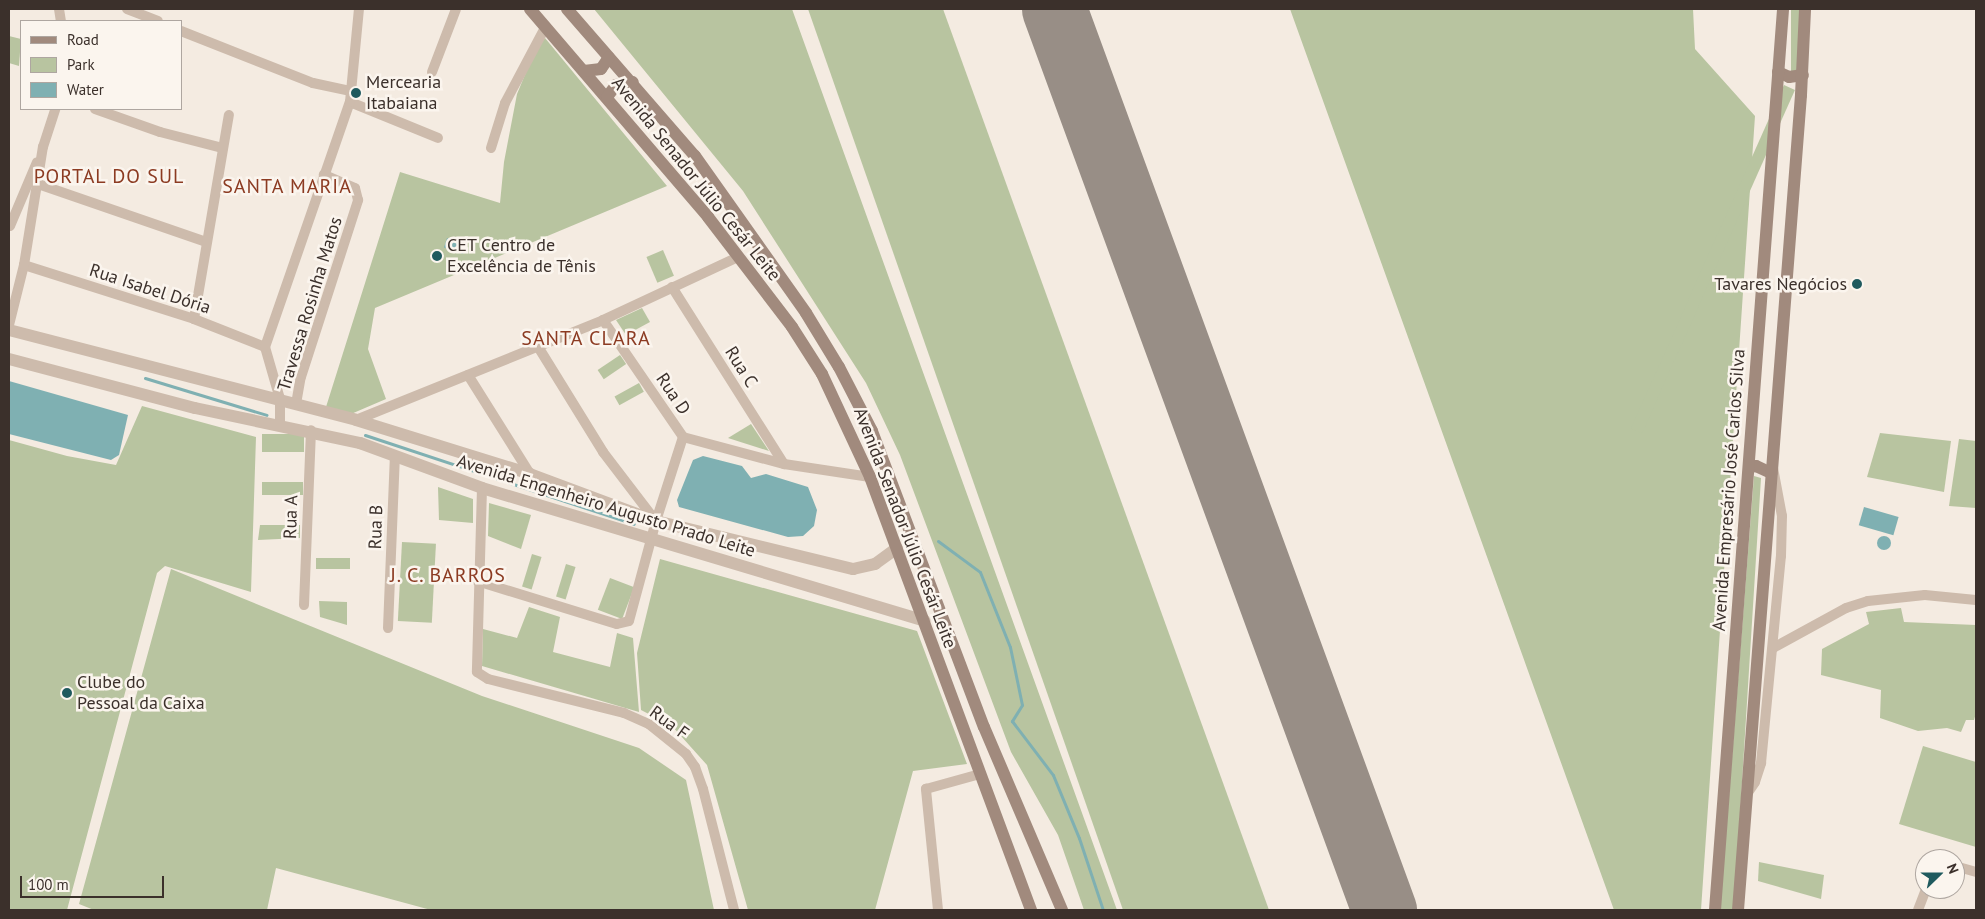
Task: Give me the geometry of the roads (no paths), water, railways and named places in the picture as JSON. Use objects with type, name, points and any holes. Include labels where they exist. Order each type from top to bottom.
[{"type":"main road","name":"Avenida Senador Júlio Cesár Leite","points":[[530,9],[608,98],[738,257],[792,327],[822,374],[870,477],[1031,910]]},
{"type":"main road","name":"Avenida Senador Júlio Cesár Leite","points":[[567,9],[633,82],[695,156],[806,312],[839,367],[872,431],[984,727],[1062,910]]},
{"type":"main road","name":"Avenida Empresário José Carlos Silva","points":[[1715,910],[1783,9]]},
{"type":"main road","points":[[1738,910],[1803,75],[1805,11]]},
{"type":"main road","points":[[584,71],[601,69],[609,57]]},
{"type":"main road","points":[[1778,72],[1789,77],[1803,75]]},
{"type":"main road","points":[[608,98],[616,85],[633,82]]},
{"type":"main road","points":[[1749,468],[1756,466],[1772,469]]},
{"type":"street","points":[[127,9],[155,20]]},
{"type":"street","points":[[280,424],[280,400],[265,347],[351,96],[359,9]]},
{"type":"street","points":[[432,72],[456,9]]},
{"type":"street","points":[[491,148],[505,103],[546,26]]},
{"type":"street","points":[[182,30],[351,96],[438,138]]},
{"type":"street","points":[[29,231],[10,226],[43,147],[55,110]]},
{"type":"street","points":[[98,110],[160,132],[223,148]]},
{"type":"street","points":[[194,319],[229,115]]},
{"type":"street","points":[[9,325],[24,265],[43,147]]},
{"type":"street","name":"Travessa Rosinha Matos","points":[[296,404],[301,377],[358,200],[355,188],[324,175]]},
{"type":"street","points":[[38,184],[206,242]]},
{"type":"street","points":[[356,420],[537,345],[603,320],[738,257]]},
{"type":"street","name":"Rua Isabel Dória","points":[[24,265],[194,319],[265,347]]},
{"type":"street","name":"Rua C","points":[[672,287],[784,464]]},
{"type":"street","name":"Rua D","points":[[603,320],[683,437]]},
{"type":"street","name":"Avenida Engenheiro Augusto Prado Leite","points":[[9,330],[356,420],[530,474],[656,521],[853,569],[875,564],[897,548]]},
{"type":"street","points":[[537,345],[608,460],[656,521]]},
{"type":"street","name":"Avenida Engenheiro Augusto Prado Leite","points":[[9,360],[195,408],[311,430],[360,443],[482,488],[924,621]]},
{"type":"street","points":[[468,374],[530,474]]},
{"type":"street","name":"Rua A","points":[[304,605],[311,430]]},
{"type":"street","points":[[482,488],[477,581],[624,624],[632,614],[656,521],[683,437],[784,464],[870,477]]},
{"type":"street","name":"Rua B","points":[[388,628],[395,457]]},
{"type":"street","points":[[1747,794],[1756,782],[1761,763],[1778,588],[1782,516],[1772,469]]},
{"type":"street","name":"Rua F","points":[[477,581],[477,672],[488,679],[624,713],[649,724],[686,754],[695,767],[703,789],[734,910]]},
{"type":"street","points":[[1763,586],[1778,588]]},
{"type":"street","points":[[1773,648],[1846,608],[1868,601],[1925,595],[1976,600]]},
{"type":"street","points":[[938,910],[926,789],[980,774]]},
{"type":"water","points":[[447,238],[466,244],[463,254],[444,248]]},
{"type":"water","points":[[9,381],[128,415],[119,455],[111,460],[9,434]]},
{"type":"water","points":[[703,456],[742,466],[751,478],[766,474],[808,487],[817,510],[814,526],[803,536],[788,537],[679,507],[677,500],[693,460]]},
{"type":"water","points":[[1864,507],[1899,517],[1893,535],[1859,525]]},
{"type":"water","points":[[1881,536],[1887,536],[1891,543],[1887,550],[1881,550],[1877,546],[1877,540]]},
{"type":"waterway","points":[[145,378],[267,415]]},
{"type":"waterway","points":[[365,435],[634,524]]},
{"type":"waterway","points":[[938,541],[980,572],[1010,647],[1022,705],[1012,721],[1053,775],[1079,838],[1103,910]]},
{"type":"place","name":"Mercearia Itabaiana","points":[[356,93]]},
{"type":"place","name":"CET Centro de Excelência de Tênis","points":[[437,256]]},
{"type":"place","name":"Tavares Negócios","points":[[1857,284]]},
{"type":"place","name":"Clube do Pessoal da Caixa","points":[[67,693]]},
{"type":"district","name":"PORTAL DO SUL","points":[[109,176]]},
{"type":"district","name":"SANTA MARIA","points":[[287,186]]},
{"type":"district","name":"SANTA CLARA","points":[[586,338]]},
{"type":"district","name":"J. C. BARROS","points":[[448,575]]}]
